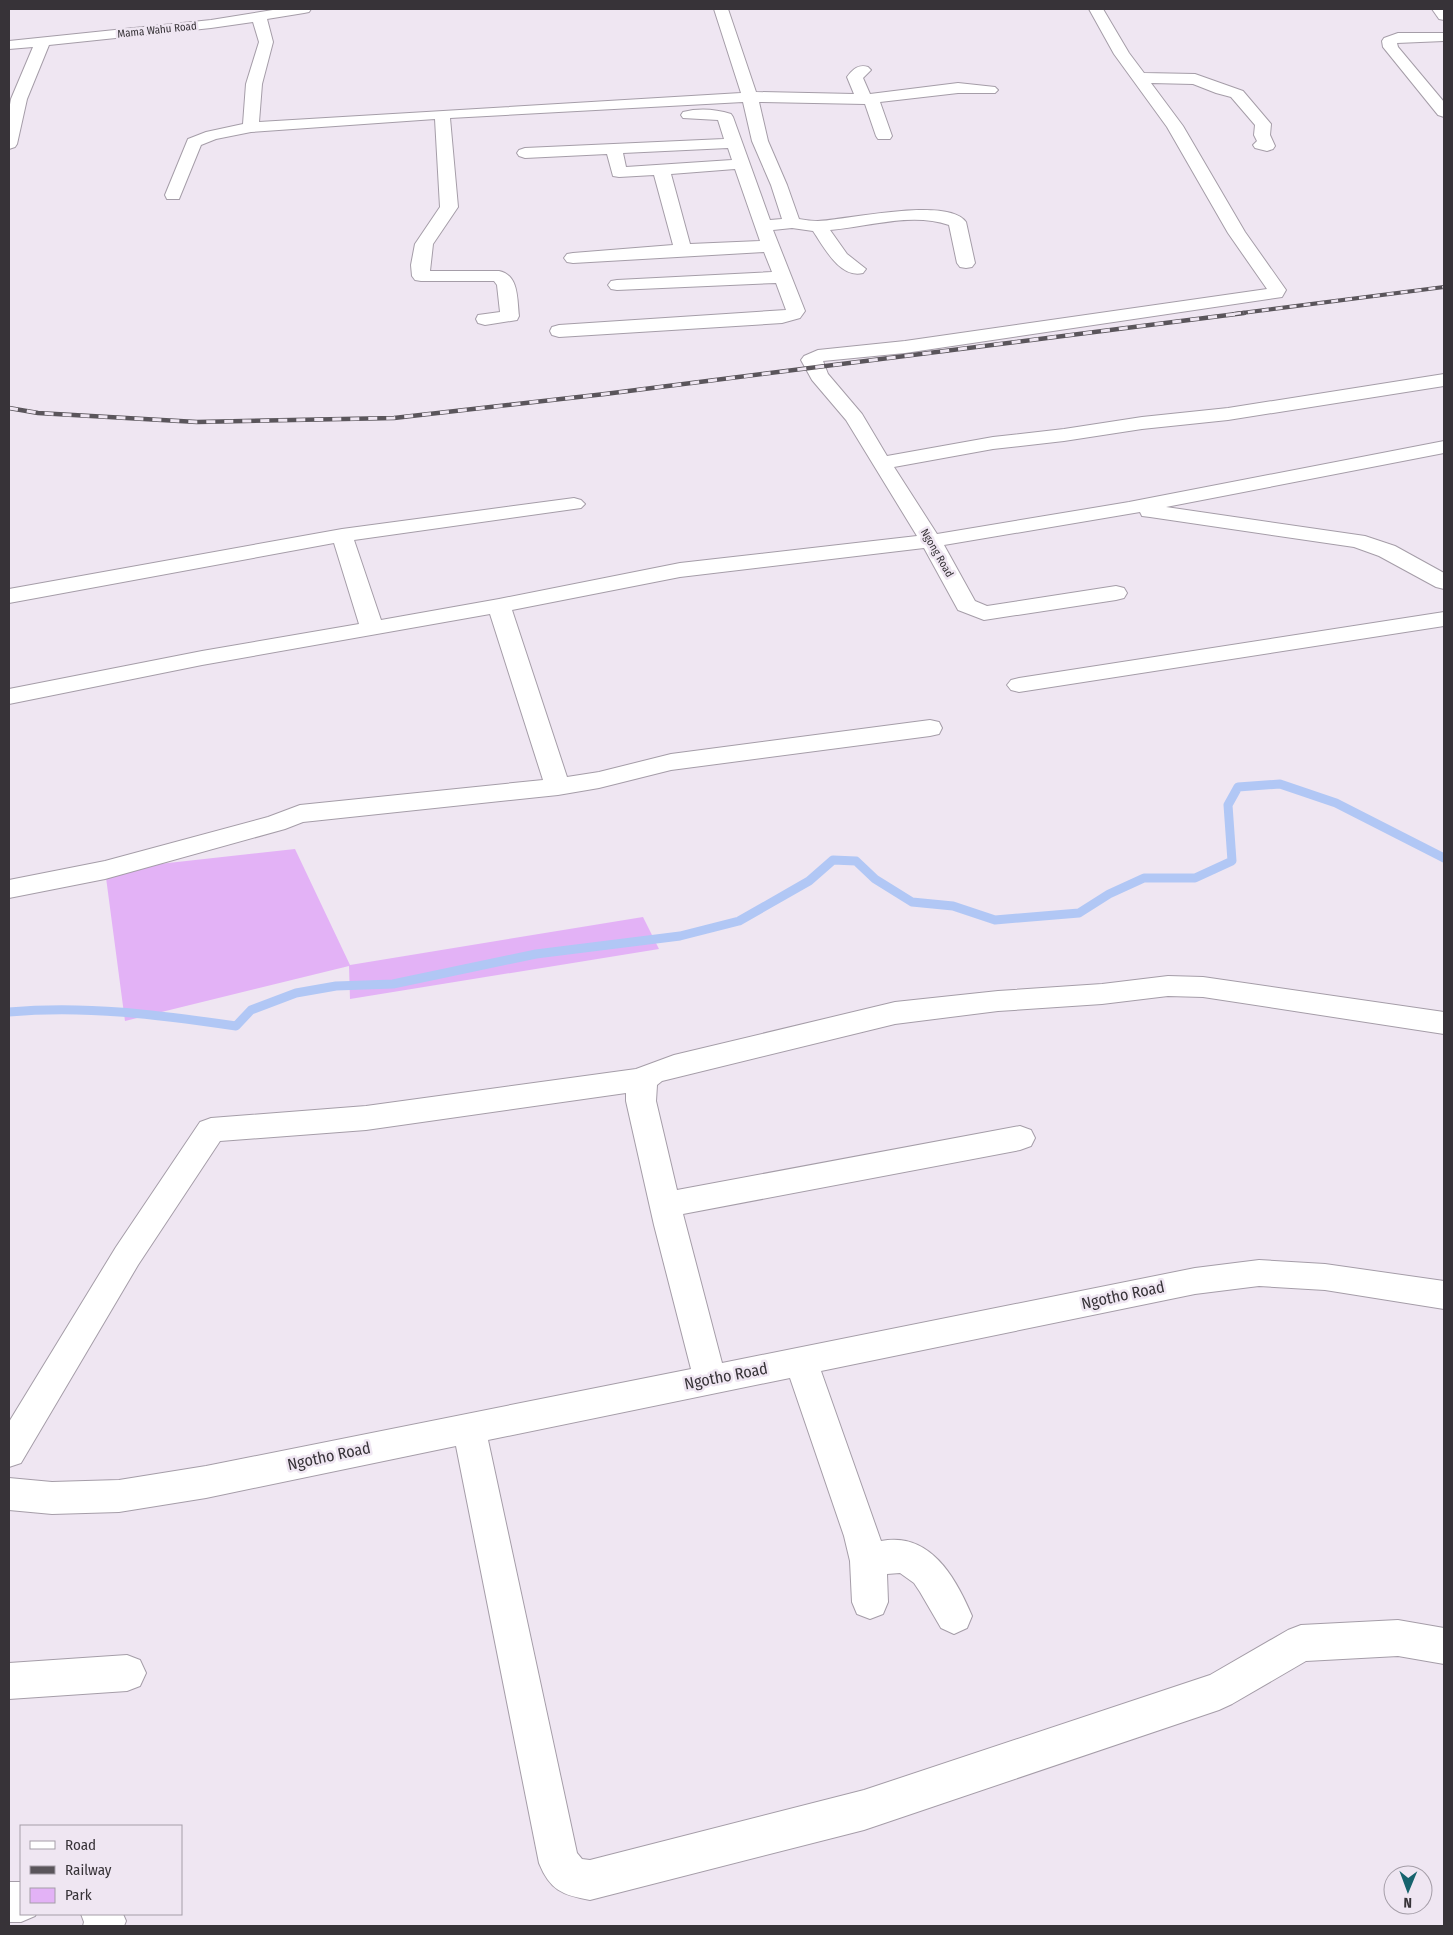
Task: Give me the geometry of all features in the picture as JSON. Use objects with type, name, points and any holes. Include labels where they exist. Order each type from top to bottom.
[{"type":"street","name":"Mama Wahu Road","points":[[9,45],[211,24],[304,9]]},
{"type":"street","points":[[722,9],[750,97],[760,141],[779,185],[792,223]]},
{"type":"street","points":[[1096,9],[1122,54],[1141,78],[1196,79],[1221,90],[1238,94],[1263,124],[1262,135],[1267,146],[1261,145]]},
{"type":"street","points":[[1439,9],[1444,16]]},
{"type":"street","points":[[251,127],[254,84],[266,42],[259,16]]},
{"type":"street","points":[[1444,37],[1398,37],[1389,41],[1390,47],[1444,112]]},
{"type":"street","points":[[9,144],[20,99],[43,42]]},
{"type":"street","points":[[863,70],[855,77],[868,98],[884,136]]},
{"type":"street","name":"Ngong Road","points":[[1116,593],[984,613],[966,605],[930,541],[881,464],[855,418],[819,376],[811,360],[818,356],[905,347],[1276,293],[1277,290],[1237,232],[1175,126],[1141,78]]},
{"type":"street","points":[[173,195],[194,142],[212,135],[251,127],[442,114],[750,97],[868,98],[958,88],[990,90]]},
{"type":"street","points":[[442,114],[447,160],[448,207],[424,244],[420,265],[421,276],[499,276],[506,284],[510,316],[485,318]]},
{"type":"street","points":[[551,120],[714,114],[725,118],[762,226],[796,311],[788,316],[559,331]]},
{"type":"street","points":[[525,153],[734,143]]},
{"type":"street","points":[[614,149],[619,172],[741,164]]},
{"type":"street","points":[[661,169],[683,250]]},
{"type":"street","points":[[762,226],[792,223],[818,226],[904,216],[947,217],[957,222],[966,262]]},
{"type":"street","points":[[818,226],[841,258],[857,269]]},
{"type":"street","points":[[573,258],[770,246]]},
{"type":"street","points":[[617,285],[783,277]]},
{"type":"street","points":[[881,464],[993,444],[1142,423],[1228,414],[1444,380]]},
{"type":"street","points":[[9,697],[202,658],[499,606],[680,570],[930,541],[1129,508],[1444,447]]},
{"type":"street","points":[[9,596],[342,535],[574,504]]},
{"type":"street","points":[[1129,508],[1357,541],[1387,551],[1444,582]]},
{"type":"street","points":[[342,535],[372,628]]},
{"type":"street","points":[[499,606],[558,787]]},
{"type":"street","points":[[1019,685],[1444,619]]},
{"type":"street","points":[[9,889],[105,870],[276,823],[300,814],[558,787],[599,780],[672,762],[930,728]]},
{"type":"street","points":[[9,1452],[126,1256],[211,1130],[366,1118],[643,1079],[648,1075],[674,1066],[895,1013],[998,1001],[1102,994],[1168,986],[1212,988],[1444,1023]]},
{"type":"street","points":[[643,1079],[641,1085],[642,1101],[710,1379]]},
{"type":"street","points":[[666,1205],[1020,1138]]},
{"type":"street","name":"Ngotho Road","points":[[9,1494],[52,1498],[119,1496],[206,1482],[1195,1281],[1259,1272],[1325,1277],[1444,1295]]},
{"type":"street","points":[[801,1361],[862,1536],[868,1561],[870,1602]]},
{"type":"street","points":[[468,1428],[559,1862],[572,1876],[590,1880],[864,1810],[1219,1691],[1301,1643],[1398,1638],[1444,1646]]},
{"type":"street","points":[[868,1561],[898,1556],[911,1560],[926,1572],[938,1586],[954,1616]]},
{"type":"street","points":[[9,1681],[127,1673]]},
{"type":"street","points":[[102,1915],[106,1921],[103,1926]]},
{"type":"green space","points":[[295,849],[350,965],[643,917],[659,949],[350,999],[349,966],[125,1021],[105,870]]},
{"type":"waterway","points":[[9,1012],[95,1010],[179,1018],[236,1026],[251,1010],[296,993],[336,986],[393,984],[536,954],[680,936],[739,921],[809,881],[833,860],[856,861],[875,879],[912,902],[953,906],[995,920],[1079,913],[1109,894],[1144,878],[1195,878],[1232,861],[1228,805],[1238,787],[1280,784],[1336,803],[1444,858]]},
{"type":"railway","points":[[1234,314],[1444,287]]},
{"type":"railway","points":[[9,408],[38,413],[197,422],[394,418],[605,394],[1244,313]]}]
